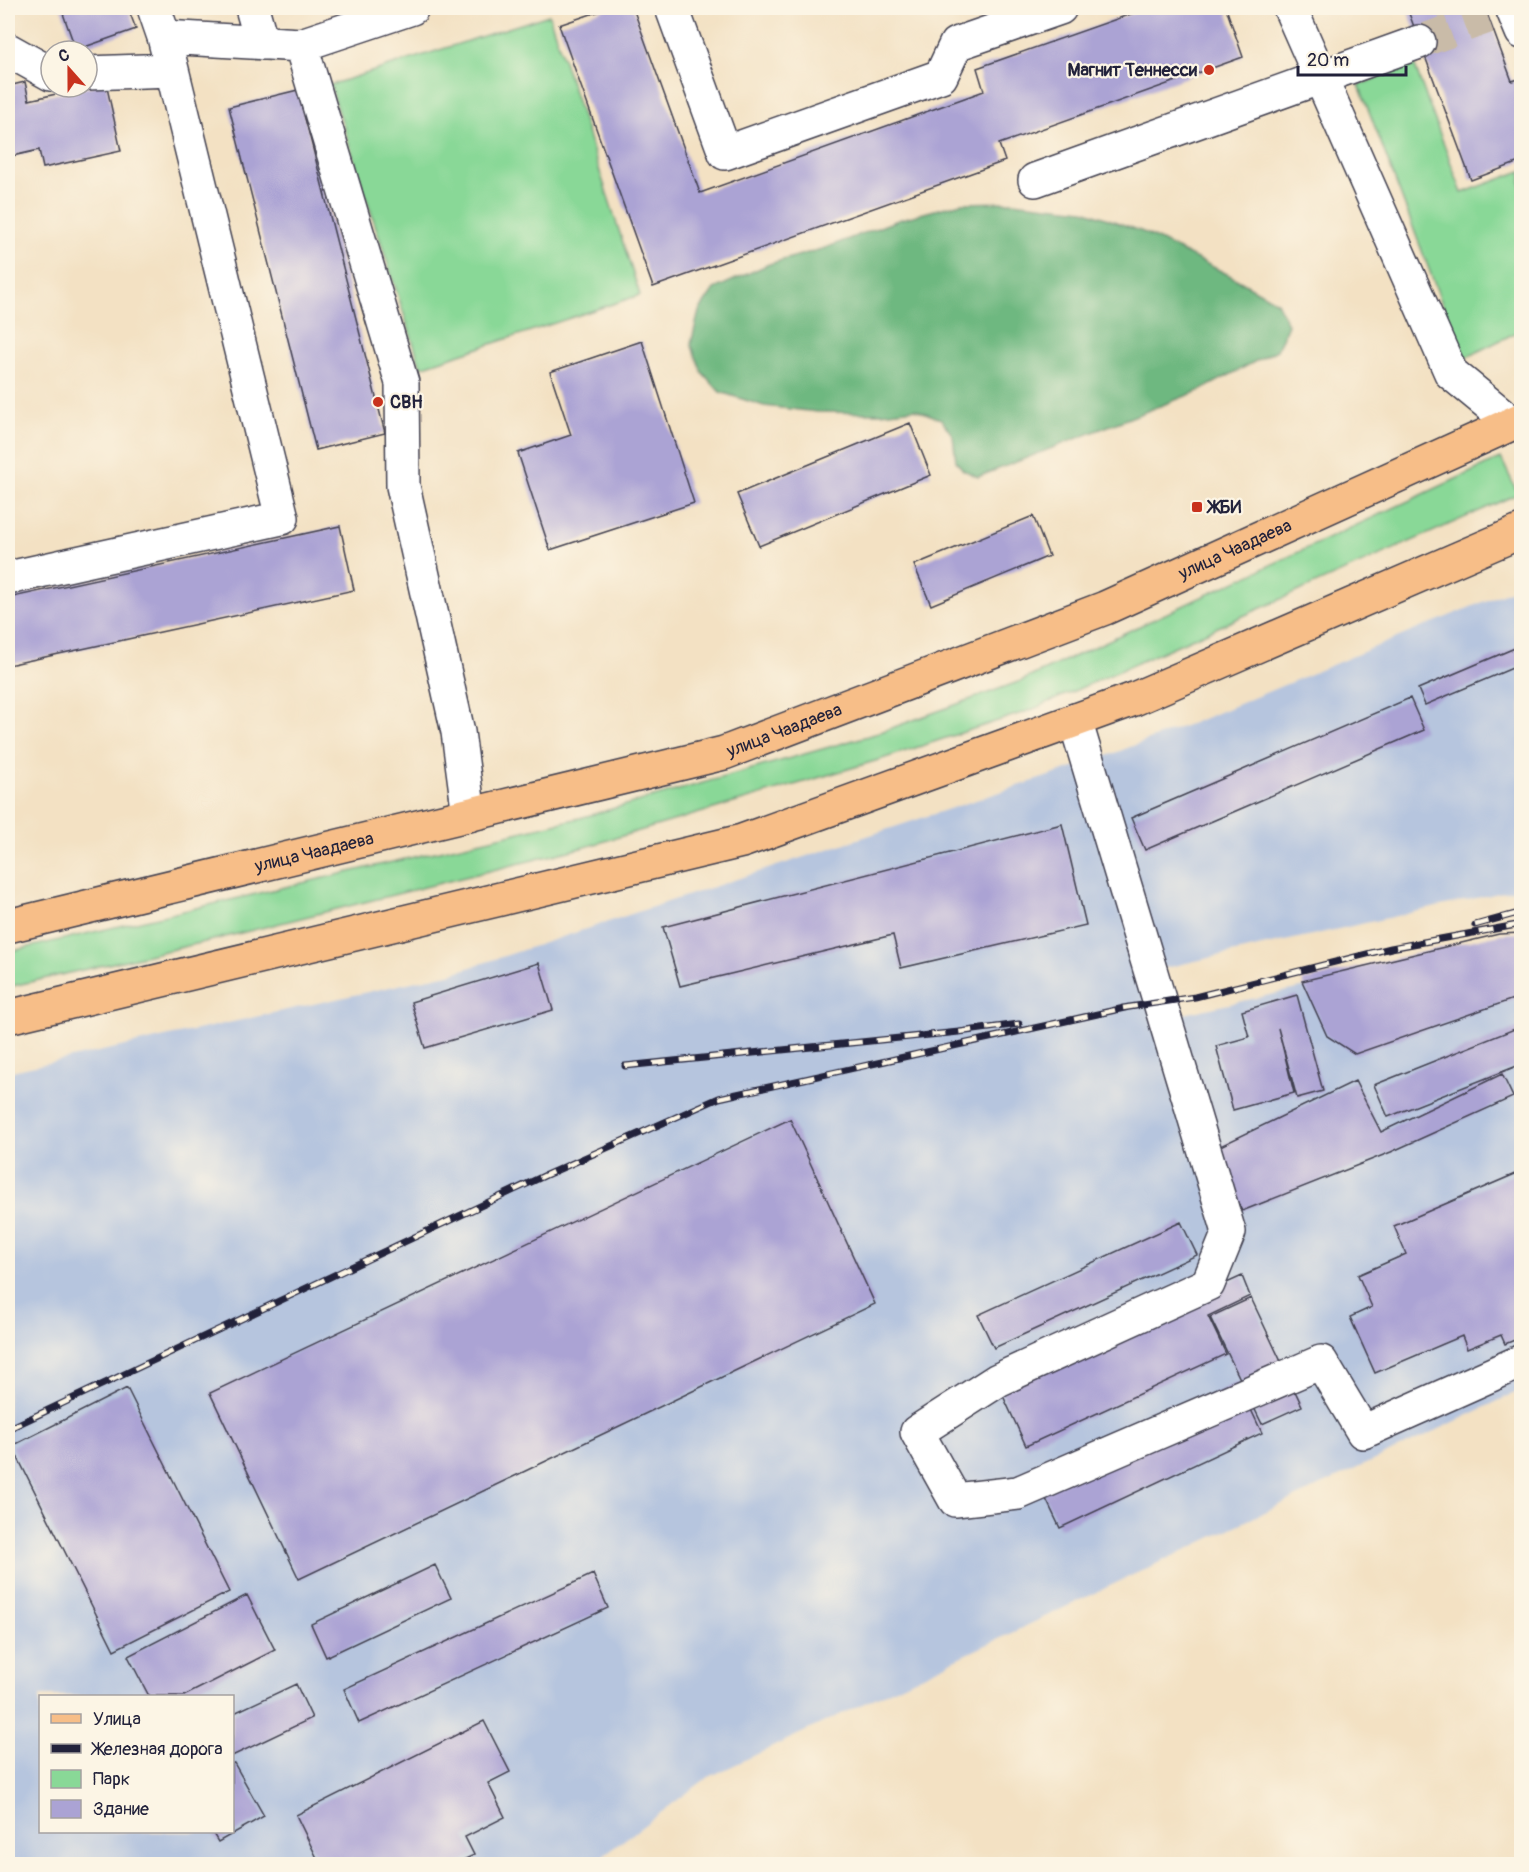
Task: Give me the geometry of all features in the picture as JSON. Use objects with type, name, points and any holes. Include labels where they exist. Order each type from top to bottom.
[{"type":"main road","name":"улица Чаадаева","points":[[8,926],[736,749],[1105,608],[1517,421]]},
{"type":"main road","points":[[8,1017],[742,841],[1134,699],[1521,531]]},
{"type":"street","points":[[252,8],[262,43]]},
{"type":"street","points":[[8,578],[282,519],[159,22],[262,43],[301,45],[412,8]]},
{"type":"street","points":[[672,8],[726,153],[941,76],[956,44],[1060,8]]},
{"type":"street","points":[[1290,8],[1451,373],[1517,421]]},
{"type":"street","points":[[1035,180],[1419,42]]},
{"type":"street","points":[[301,45],[402,383],[403,486],[458,732],[469,814]]},
{"type":"street","points":[[8,50],[39,68]]},
{"type":"street","points":[[99,73],[172,70]]},
{"type":"street","points":[[1076,720],[1229,1232],[1208,1284],[998,1380],[917,1432],[956,1500],[1018,1493],[1321,1362],[1363,1432],[1521,1361]]},
{"type":"shaded area","points":[[1521,586],[1521,888],[1160,969],[1166,1018],[1521,939],[1521,1390],[707,1778],[592,1864],[8,1864],[8,1072],[453,973],[1094,761],[1205,718]]},
{"type":"green space","points":[[549,15],[640,295],[421,367],[330,85]]},
{"type":"green space","points":[[1414,64],[1462,193],[1521,171],[1521,330],[1463,359],[1359,85]]},
{"type":"green space","points":[[1012,202],[1084,210],[1143,232],[1229,275],[1277,302],[1288,324],[1277,350],[1201,390],[978,477],[963,470],[956,461],[953,436],[941,419],[915,409],[881,413],[817,412],[764,406],[720,392],[702,372],[691,344],[699,311],[714,289],[769,264],[825,248],[898,220],[961,203]]},
{"type":"green space","points":[[1501,458],[1518,494],[1031,710],[882,759],[585,847],[209,941],[8,987],[8,952],[580,818],[875,734],[1021,681]]},
{"type":"building","points":[[61,8],[128,8],[136,29],[99,42],[99,39],[72,39]]},
{"type":"building","points":[[609,8],[633,8],[700,193],[984,91],[977,68],[1148,8],[1226,8],[1243,57],[999,144],[1005,161],[653,287],[559,25]]},
{"type":"building","points":[[1407,8],[1485,8],[1512,81],[1522,78],[1522,161],[1471,180]]},
{"type":"building","points":[[25,82],[29,100],[39,98],[99,99],[99,85],[106,83],[121,151],[43,168],[39,150],[8,157],[8,86]]},
{"type":"building","points":[[298,90],[385,433],[316,450],[229,107]]},
{"type":"building","points":[[642,341],[694,503],[550,550],[518,453],[571,435],[550,372]]},
{"type":"building","points":[[910,423],[931,475],[759,546],[737,494]]},
{"type":"building","points":[[1033,516],[1049,556],[931,605],[914,565]]},
{"type":"building","points":[[340,526],[354,590],[8,665],[8,598]]},
{"type":"building","points":[[1522,645],[1522,664],[1425,705],[1418,689]]},
{"type":"building","points":[[1410,698],[1424,730],[1145,850],[1131,818]]},
{"type":"building","points":[[1062,824],[1086,925],[901,968],[893,935],[680,986],[663,927]]},
{"type":"building","points":[[1522,933],[1522,996],[1355,1054],[1327,1036],[1302,981],[1499,934]]},
{"type":"building","points":[[539,963],[553,1010],[425,1048],[411,1002]]},
{"type":"building","points":[[1297,995],[1323,1091],[1297,1098],[1278,1028],[1294,1093],[1233,1110],[1216,1046],[1249,1037],[1242,1011]]},
{"type":"building","points":[[1522,1026],[1522,1064],[1388,1117],[1374,1085]]},
{"type":"building","points":[[1502,1074],[1513,1097],[1391,1152],[1242,1211],[1212,1150],[1355,1081],[1381,1132]]},
{"type":"building","points":[[790,1119],[875,1304],[299,1579],[210,1393]]},
{"type":"building","points":[[1522,1171],[1522,1337],[1505,1344],[1501,1335],[1467,1349],[1462,1336],[1375,1373],[1350,1317],[1372,1307],[1358,1275],[1406,1254],[1394,1226]]},
{"type":"building","points":[[1181,1222],[1197,1255],[994,1348],[978,1315]]},
{"type":"building","points":[[1242,1276],[1250,1296],[1208,1316],[1226,1354],[1026,1446],[999,1387]]},
{"type":"building","points":[[1251,1298],[1302,1406],[1262,1424],[1210,1317]]},
{"type":"building","points":[[1238,1382],[1262,1433],[1060,1528],[1036,1478]]},
{"type":"building","points":[[127,1388],[229,1592],[114,1650],[12,1446]]},
{"type":"building","points":[[435,1565],[451,1598],[326,1657],[311,1624]]},
{"type":"building","points":[[593,1574],[608,1608],[359,1723],[344,1689]]},
{"type":"building","points":[[247,1595],[275,1650],[186,1695],[148,1695],[128,1656]]},
{"type":"building","points":[[296,1684],[312,1718],[234,1755],[234,1713]]},
{"type":"building","points":[[484,1721],[510,1772],[488,1783],[505,1817],[465,1837],[474,1855],[455,1864],[354,1864],[352,1859],[341,1864],[320,1864],[296,1815]]},
{"type":"building","points":[[234,1763],[264,1816],[234,1833]]},
{"type":"building","points":[[213,1833],[234,1833],[218,1842]]},
{"type":"tunnel","points":[[1419,42],[1488,17]]},
{"type":"railway","points":[[1475,925],[1522,912]]},
{"type":"railway","points":[[1123,1008],[1195,997],[1391,948],[1522,924]]},
{"type":"railway","points":[[8,1429],[546,1175],[719,1098],[1129,1007]]},
{"type":"railway","points":[[625,1066],[1019,1024]]},
{"type":"place","name":"Магнит Теннесси","points":[[1209,70]]},
{"type":"place","name":"СВН","points":[[378,402]]},
{"type":"place","name":"ЖБИ","points":[[1197,507]]}]
